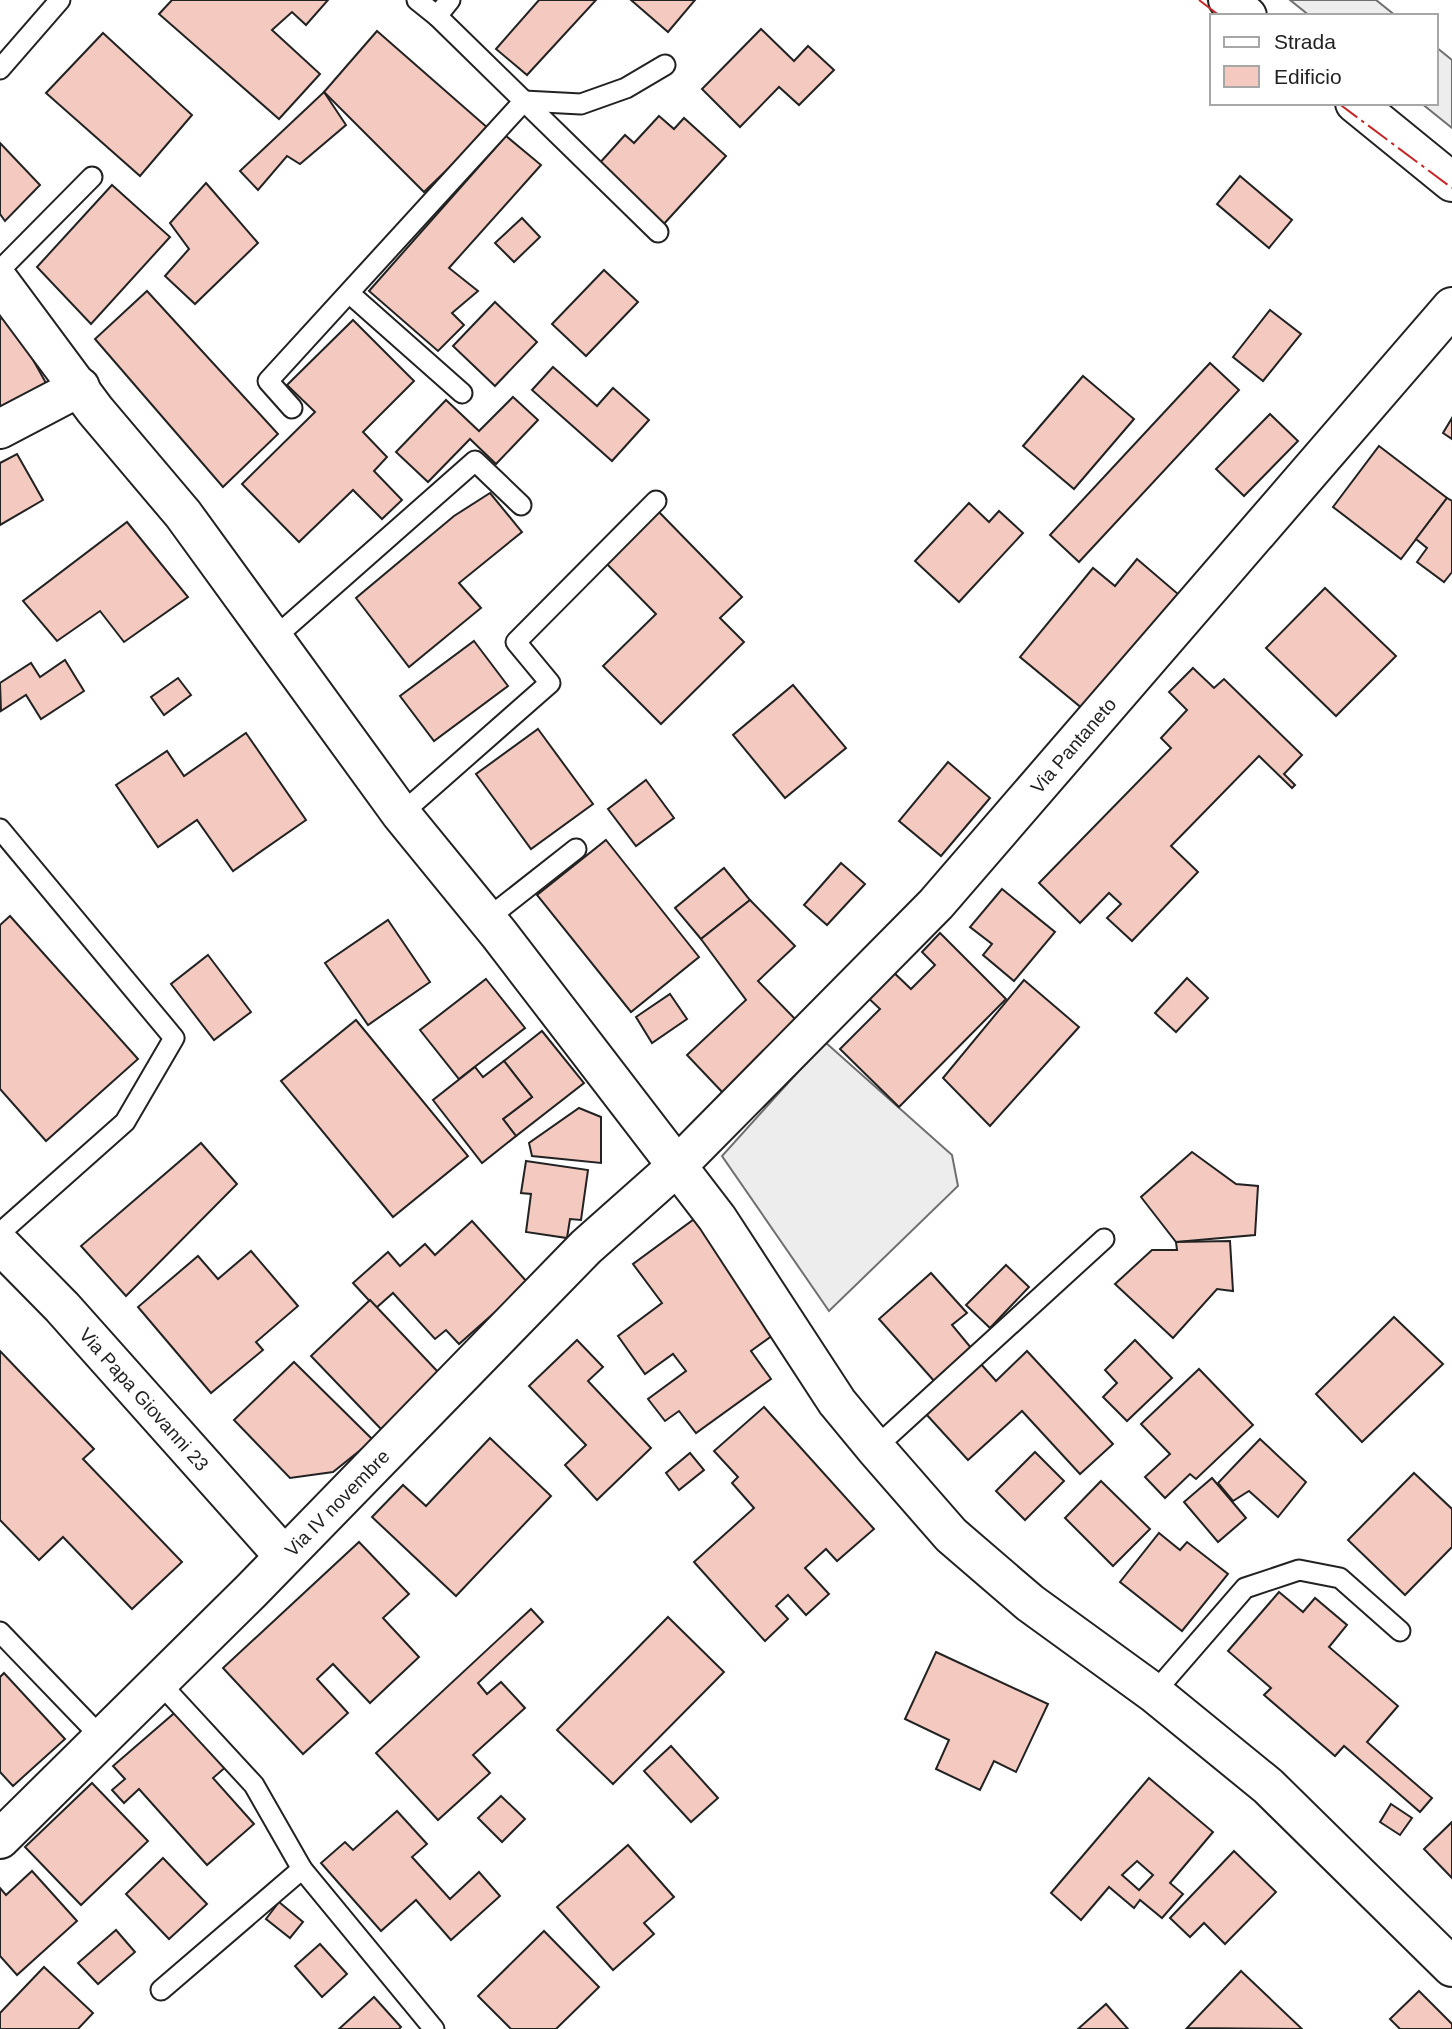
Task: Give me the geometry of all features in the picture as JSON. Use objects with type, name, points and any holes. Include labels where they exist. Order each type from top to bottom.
[{"type":"street","points":[[1228,0],[1245,14]]},
{"type":"street","points":[[1357,105],[1452,182]]},
{"type":"street","points":[[0,282],[80,387],[183,514],[401,814],[487,919],[717,1218],[837,1402],[875,1448],[951,1535],[1030,1603],[1154,1693],[1268,1786],[1452,1967]]},
{"type":"street","name":"Via Pantaneto","points":[[676,1167],[936,904],[1452,307]]},
{"type":"street","points":[[0,429],[80,387]]},
{"type":"street","name":"Via IV novembre","points":[[0,1839],[284,1556],[586,1247],[676,1167]]},
{"type":"street","name":"Via Papa Giovanni 23","points":[[0,1244],[62,1307],[284,1556]]},
{"type":"lane","points":[[0,69],[60,0]]},
{"type":"lane","points":[[417,0],[437,16],[658,232]]},
{"type":"lane","points":[[437,16],[450,0]]},
{"type":"lane","points":[[524,101],[581,104],[626,89],[665,65]]},
{"type":"lane","points":[[292,408],[268,381],[524,101]]},
{"type":"lane","points":[[0,270],[92,177]]},
{"type":"lane","points":[[349,293],[462,393]]},
{"type":"lane","points":[[273,639],[475,461],[521,505]]},
{"type":"lane","points":[[401,814],[550,683],[516,642],[656,501]]},
{"type":"lane","points":[[0,829],[174,1038],[125,1122],[0,1233]]},
{"type":"lane","points":[[487,919],[576,849]]},
{"type":"lane","points":[[875,1448],[1104,1239]]},
{"type":"lane","points":[[1154,1693],[1245,1588],[1298,1570],[1340,1578],[1400,1631]]},
{"type":"lane","points":[[0,1632],[102,1738]]},
{"type":"lane","points":[[158,1681],[254,1784],[302,1869],[434,2029]]},
{"type":"lane","points":[[162,1990],[302,1869]]},
{"type":"shaded area","points":[[1290,0],[1376,0],[1394,14],[1308,14]]},
{"type":"shaded area","points":[[1438,49],[1452,60],[1452,128],[1423,105],[1438,105]]},
{"type":"shaded area","points":[[825,1042],[952,1155],[958,1186],[829,1311],[722,1156]]},
{"type":"building","points":[[172,0],[328,0],[306,25],[292,12],[272,30],[320,74],[279,119],[159,14]]},
{"type":"building","points":[[539,0],[596,0],[527,75],[496,49]]},
{"type":"building","points":[[631,0],[695,0],[668,32]]},
{"type":"building","points":[[761,29],[794,61],[808,46],[834,70],[799,105],[779,87],[740,127],[702,89]]},
{"type":"building","points":[[377,31],[489,129],[424,192],[324,92]]},
{"type":"building","points":[[103,33],[192,115],[140,176],[46,93]]},
{"type":"building","points":[[324,92],[346,125],[300,164],[287,156],[258,190],[240,171]]},
{"type":"building","points":[[659,116],[674,129],[684,118],[726,156],[662,226],[597,166],[625,135],[634,143]]},
{"type":"building","points":[[506,136],[541,165],[449,268],[478,291],[452,313],[464,325],[438,351],[369,291]]},
{"type":"building","points":[[0,143],[40,185],[5,221],[0,214]]},
{"type":"building","points":[[1240,176],[1292,220],[1269,248],[1217,204]]},
{"type":"building","points":[[206,183],[258,243],[195,304],[165,276],[189,249],[170,223]]},
{"type":"building","points":[[112,185],[170,237],[91,324],[37,267]]},
{"type":"building","points":[[522,218],[540,237],[514,262],[495,243]]},
{"type":"building","points":[[604,270],[638,302],[586,356],[552,324]]},
{"type":"building","points":[[147,291],[278,434],[223,487],[95,339]]},
{"type":"building","points":[[495,302],[537,342],[495,386],[453,346]]},
{"type":"building","points":[[1270,310],[1301,334],[1263,381],[1233,357]]},
{"type":"building","points":[[8,315],[46,383],[0,408],[0,319]]},
{"type":"building","points":[[353,320],[414,381],[363,432],[387,457],[374,471],[402,500],[382,519],[353,490],[299,542],[242,484],[315,412],[287,385]]},
{"type":"building","points":[[1210,363],[1239,390],[1079,562],[1050,535]]},
{"type":"building","points":[[553,367],[597,406],[613,388],[649,420],[612,461],[532,390]]},
{"type":"building","points":[[1083,376],[1134,419],[1074,489],[1023,446]]},
{"type":"building","points":[[513,397],[538,420],[496,464],[470,439],[428,482],[396,452],[446,400],[479,431]]},
{"type":"building","points":[[1270,414],[1298,441],[1244,496],[1216,469]]},
{"type":"building","points":[[1452,418],[1452,439],[1443,433]]},
{"type":"building","points":[[1379,446],[1447,498],[1401,559],[1333,507]]},
{"type":"building","points":[[17,454],[43,500],[0,525],[0,463]]},
{"type":"building","points":[[490,493],[522,532],[459,583],[481,608],[409,667],[356,598],[454,516]]},
{"type":"building","points":[[1447,498],[1452,501],[1452,572],[1444,582],[1417,562],[1427,548],[1416,539]]},
{"type":"building","points":[[969,503],[989,522],[999,511],[1023,533],[959,602],[915,561]]},
{"type":"building","points":[[658,511],[742,597],[720,618],[744,642],[661,724],[603,666],[656,614],[606,563]]},
{"type":"building","points":[[127,522],[188,597],[124,642],[100,611],[57,641],[23,601]]},
{"type":"building","points":[[1137,559],[1178,594],[1083,709],[1020,657],[1093,568],[1115,586]]},
{"type":"building","points":[[1325,588],[1396,656],[1336,716],[1266,648]]},
{"type":"building","points":[[474,641],[508,686],[434,741],[400,696]]},
{"type":"building","points":[[65,660],[84,691],[41,719],[26,695],[1,711],[0,683],[31,663],[40,677]]},
{"type":"building","points":[[1193,668],[1214,688],[1224,679],[1302,755],[1284,774],[1295,785],[1292,788],[1259,756],[1171,846],[1198,872],[1132,941],[1107,918],[1121,904],[1109,893],[1080,923],[1039,883],[1171,748],[1161,738],[1187,710],[1169,692]]},
{"type":"building","points":[[178,678],[191,695],[164,715],[151,697]]},
{"type":"building","points":[[793,685],[846,748],[785,798],[733,735]]},
{"type":"building","points":[[538,729],[593,804],[531,849],[476,774]]},
{"type":"building","points":[[246,733],[306,820],[233,871],[197,820],[158,847],[116,785],[167,751],[184,776]]},
{"type":"building","points":[[948,762],[990,798],[941,856],[899,821]]},
{"type":"building","points":[[646,780],[674,818],[636,846],[608,809]]},
{"type":"building","points":[[606,840],[699,957],[631,1012],[537,895]]},
{"type":"building","points":[[841,863],[865,884],[827,925],[804,905]]},
{"type":"building","points":[[724,868],[750,900],[701,939],[675,908]]},
{"type":"building","points":[[1002,889],[1055,932],[1014,981],[983,955],[992,944],[970,927]]},
{"type":"building","points":[[750,900],[795,946],[758,981],[800,1024],[725,1095],[687,1055],[746,1000],[701,939]]},
{"type":"building","points":[[10,916],[138,1059],[46,1141],[0,1089],[0,925]]},
{"type":"building","points":[[388,920],[430,982],[368,1025],[325,963]]},
{"type":"building","points":[[940,933],[1006,999],[899,1107],[840,1049],[880,1009],[864,994],[889,968],[911,989],[935,965],[922,952]]},
{"type":"building","points":[[208,955],[251,1012],[214,1040],[171,984]]},
{"type":"building","points":[[1187,978],[1208,998],[1176,1032],[1155,1013]]},
{"type":"building","points":[[486,979],[525,1028],[459,1079],[420,1030]]},
{"type":"building","points":[[1024,980],[1079,1027],[990,1126],[943,1078]]},
{"type":"building","points":[[670,994],[687,1019],[652,1043],[636,1017]]},
{"type":"building","points":[[356,1020],[468,1156],[393,1217],[281,1081]]},
{"type":"building","points":[[542,1031],[584,1083],[516,1136],[503,1119],[532,1097],[504,1061]]},
{"type":"building","points":[[504,1061],[532,1097],[503,1119],[516,1136],[482,1163],[433,1100],[475,1067],[483,1077]]},
{"type":"building","points":[[579,1108],[601,1117],[601,1163],[532,1156],[529,1143]]},
{"type":"building","points":[[201,1143],[237,1184],[126,1296],[81,1246]]},
{"type":"building","points":[[1192,1152],[1236,1184],[1258,1186],[1255,1235],[1176,1242],[1141,1197]]},
{"type":"building","points":[[526,1161],[588,1170],[581,1220],[570,1219],[567,1238],[526,1232],[531,1194],[521,1193]]},
{"type":"building","points":[[697,1217],[780,1330],[751,1351],[771,1379],[696,1433],[679,1411],[665,1421],[648,1399],[686,1371],[673,1354],[645,1374],[618,1336],[662,1303],[633,1264]]},
{"type":"building","points":[[472,1221],[528,1283],[459,1344],[446,1330],[435,1339],[393,1293],[376,1308],[353,1283],[388,1252],[400,1266],[425,1244],[435,1255]]},
{"type":"building","points":[[1230,1241],[1233,1291],[1217,1289],[1173,1338],[1115,1284],[1152,1250],[1177,1250],[1176,1242]]},
{"type":"building","points":[[251,1251],[298,1306],[256,1342],[263,1350],[211,1393],[138,1307],[198,1256],[218,1279]]},
{"type":"building","points":[[1006,1265],[1029,1287],[990,1328],[966,1305]]},
{"type":"building","points":[[931,1273],[967,1313],[952,1325],[972,1349],[935,1382],[879,1319]]},
{"type":"building","points":[[370,1300],[439,1373],[381,1429],[311,1356]]},
{"type":"building","points":[[1394,1317],[1443,1364],[1362,1442],[1316,1394]]},
{"type":"building","points":[[577,1340],[603,1367],[588,1381],[651,1448],[597,1500],[565,1465],[586,1445],[529,1386]]},
{"type":"building","points":[[1135,1340],[1172,1378],[1127,1421],[1103,1397],[1117,1383],[1105,1370]]},
{"type":"building","points":[[0,1351],[94,1449],[83,1459],[182,1562],[132,1609],[63,1537],[39,1560],[0,1520]]},
{"type":"building","points":[[1027,1351],[1113,1444],[1080,1474],[1022,1411],[968,1460],[926,1414],[980,1363],[996,1381]]},
{"type":"building","points":[[294,1362],[373,1440],[333,1472],[290,1478],[234,1420]]},
{"type":"building","points":[[1199,1369],[1253,1425],[1196,1479],[1190,1474],[1165,1498],[1145,1477],[1170,1454],[1141,1424]]},
{"type":"building","points":[[764,1407],[874,1529],[837,1561],[826,1549],[805,1568],[829,1594],[806,1615],[788,1595],[776,1606],[788,1619],[765,1641],[694,1562],[754,1508],[732,1483],[738,1477],[714,1451]]},
{"type":"building","points":[[490,1438],[551,1496],[456,1596],[372,1517],[403,1485],[426,1506]]},
{"type":"building","points":[[1260,1439],[1306,1482],[1278,1517],[1249,1491],[1233,1501],[1218,1483]]},
{"type":"building","points":[[1035,1452],[1064,1481],[1025,1520],[996,1491]]},
{"type":"building","points":[[690,1453],[704,1470],[679,1490],[666,1473]]},
{"type":"building","points":[[1414,1473],[1452,1509],[1452,1547],[1405,1595],[1348,1540]]},
{"type":"building","points":[[1212,1478],[1246,1518],[1218,1542],[1184,1502]]},
{"type":"building","points":[[1101,1481],[1150,1529],[1113,1566],[1065,1518]]},
{"type":"building","points":[[1159,1533],[1180,1550],[1187,1542],[1228,1574],[1182,1631],[1120,1582]]},
{"type":"building","points":[[359,1542],[409,1594],[383,1618],[419,1657],[370,1703],[333,1664],[317,1679],[348,1713],[303,1754],[223,1668]]},
{"type":"building","points":[[1279,1592],[1303,1612],[1315,1598],[1347,1625],[1329,1647],[1398,1706],[1367,1742],[1432,1798],[1420,1812],[1344,1746],[1335,1756],[1264,1695],[1271,1688],[1228,1651]]},
{"type":"building","points":[[531,1609],[543,1622],[478,1683],[487,1694],[501,1682],[525,1708],[473,1755],[490,1773],[438,1820],[376,1753]]},
{"type":"building","points":[[668,1617],[724,1672],[613,1784],[557,1730]]},
{"type":"building","points":[[936,1652],[1048,1704],[1016,1772],[994,1761],[980,1790],[936,1769],[949,1740],[905,1719]]},
{"type":"building","points":[[4,1673],[65,1739],[13,1786],[0,1772],[0,1677]]},
{"type":"building","points":[[179,1709],[228,1765],[213,1778],[254,1824],[207,1865],[139,1789],[124,1803],[112,1790],[125,1779],[113,1766]]},
{"type":"building","points":[[671,1746],[718,1798],[691,1822],[644,1771]]},
{"type":"building","points":[[1149,1778],[1213,1832],[1170,1883],[1183,1894],[1162,1918],[1140,1900],[1134,1908],[1109,1887],[1081,1920],[1051,1893]],"holes":[[[1137,1861],[1153,1875],[1139,1890],[1122,1875]]]},
{"type":"building","points":[[92,1783],[148,1841],[81,1905],[25,1847]]},
{"type":"building","points":[[501,1796],[525,1819],[502,1842],[478,1818]]},
{"type":"building","points":[[1391,1804],[1412,1818],[1400,1835],[1380,1822]]},
{"type":"building","points":[[397,1811],[427,1844],[412,1857],[450,1899],[479,1872],[500,1896],[451,1940],[416,1900],[381,1931],[321,1863],[345,1842],[353,1850]]},
{"type":"building","points":[[1452,1822],[1452,1878],[1424,1849]]},
{"type":"building","points":[[628,1845],[674,1897],[644,1923],[654,1934],[613,1970],[557,1907]]},
{"type":"building","points":[[1234,1851],[1276,1892],[1225,1944],[1204,1923],[1190,1937],[1170,1918]]},
{"type":"building","points":[[163,1858],[207,1904],[169,1939],[126,1894]]},
{"type":"building","points":[[32,1871],[77,1921],[17,1975],[0,1956],[0,1888],[6,1895]]},
{"type":"building","points":[[279,1902],[303,1922],[290,1938],[266,1919]]},
{"type":"building","points":[[116,1930],[135,1952],[98,1984],[78,1963]]},
{"type":"building","points":[[544,1931],[599,1987],[556,2029],[511,2029],[478,1996]]},
{"type":"building","points":[[320,1944],[347,1974],[322,1997],[295,1966]]},
{"type":"building","points":[[44,1967],[93,2013],[78,2029],[0,2029],[0,2013]]},
{"type":"building","points":[[1241,1971],[1302,2029],[1187,2028]]},
{"type":"building","points":[[1419,1991],[1452,2024],[1452,2029],[1400,2029],[1390,2019]]},
{"type":"building","points":[[374,1997],[401,2027],[399,2029],[339,2029]]},
{"type":"building","points":[[1106,2004],[1128,2029],[1078,2029]]},
{"type":"power","points":[[1199,0],[1217,14]]},
{"type":"power","points":[[1341,105],[1452,188]]}]
